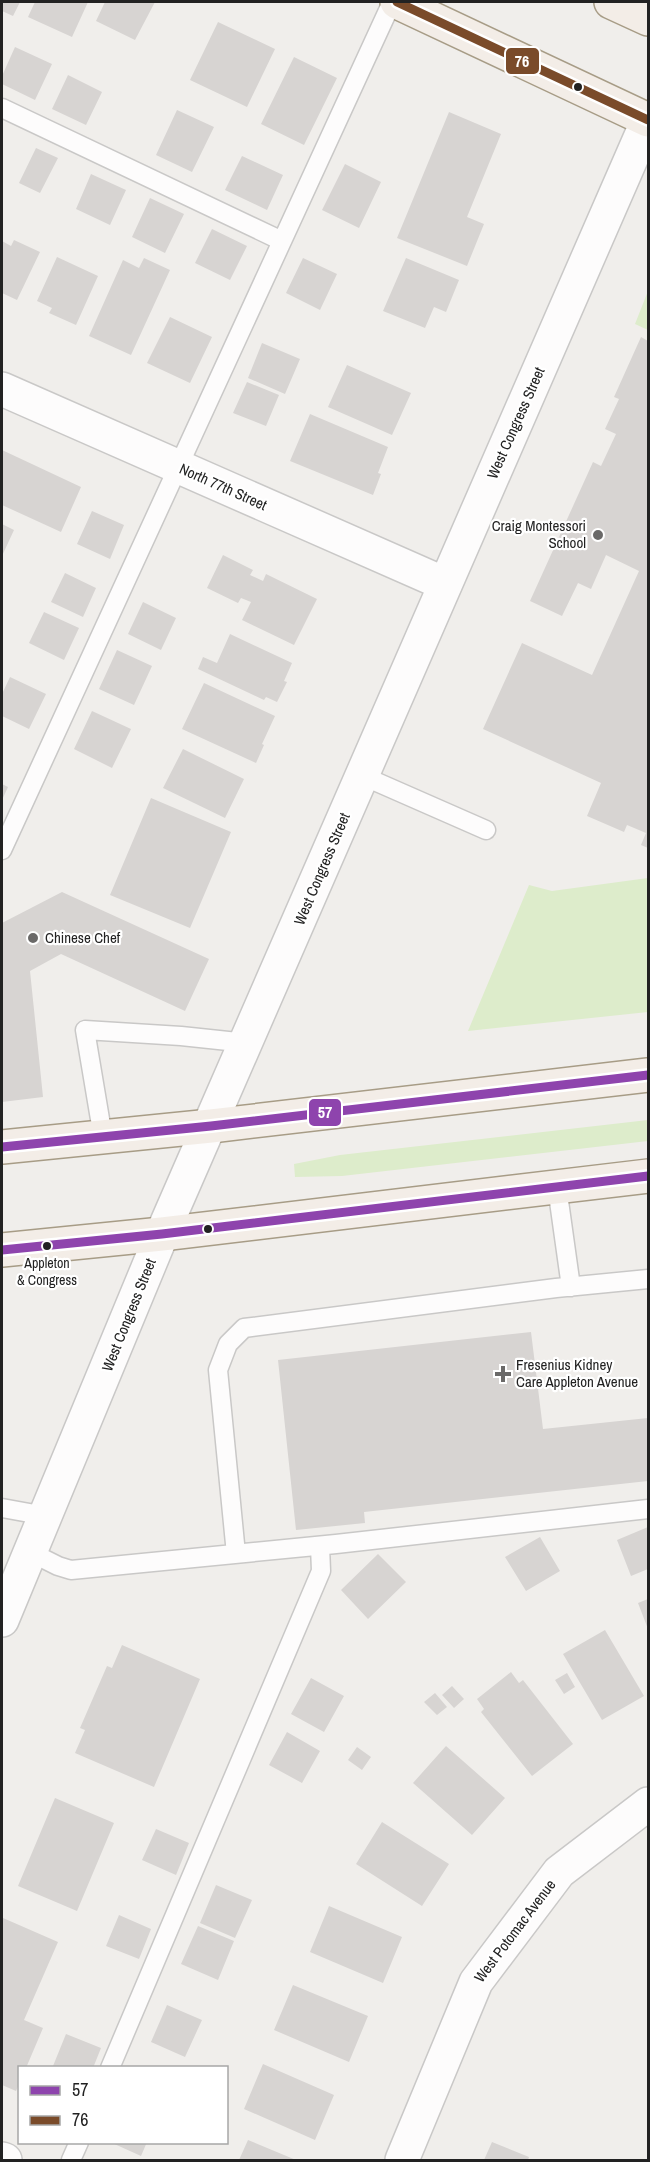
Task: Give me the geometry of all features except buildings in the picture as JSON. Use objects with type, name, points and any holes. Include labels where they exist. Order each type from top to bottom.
[{"type":"main road","points":[[397,2],[648,120]]},
{"type":"main road","points":[[611,2],[648,19]]},
{"type":"main road","points":[[2,1147],[211,1126],[648,1075]]},
{"type":"main road","points":[[2,1250],[162,1234],[648,1176]]},
{"type":"street","name":"West Congress Street","points":[[2,1620],[162,1234],[648,120]]},
{"type":"street","name":"North 77th Street","points":[[2,389],[446,584]]},
{"type":"street","name":"West Potomac Avenue","points":[[402,2160],[476,1982],[559,1872],[648,1804]]},
{"type":"lane","points":[[2,850],[392,2]]},
{"type":"lane","points":[[2,108],[282,241]]},
{"type":"lane","points":[[363,776],[486,830]]},
{"type":"lane","points":[[103,1137],[85,1030],[247,1043]]},
{"type":"lane","points":[[557,1187],[571,1287]]},
{"type":"lane","points":[[236,1554],[218,1370],[228,1344],[244,1328],[648,1279]]},
{"type":"lane","points":[[2,1508],[46,1516]]},
{"type":"lane","points":[[30,1552],[71,1570],[320,1546],[648,1509]]},
{"type":"lane","points":[[110,2066],[321,1570],[320,1546]]},
{"type":"lane","points":[[71,2160],[78,2144]]},
{"type":"green space","points":[[648,291],[648,330],[635,324]]},
{"type":"green space","points":[[648,878],[648,1012],[468,1031],[529,885],[552,891]]},
{"type":"green space","points":[[648,1120],[648,1141],[342,1176],[295,1177],[294,1164],[340,1155]]},
{"type":"transit line","name":"76","points":[[397,2],[648,120]]},
{"type":"transit line","name":"57","points":[[2,1147],[211,1126],[648,1075]]},
{"type":"transit line","name":"57","points":[[2,1250],[162,1234],[648,1176]]},
{"type":"place","name":"Craig Montessori School","points":[[598,535]]},
{"type":"place","name":"Chinese Chef","points":[[33,938]]},
{"type":"place","name":"Appleton & Congress","points":[[47,1246]]},
{"type":"place","name":"Fresenius Kidney Care Appleton Avenue","points":[[503,1374]]}]
